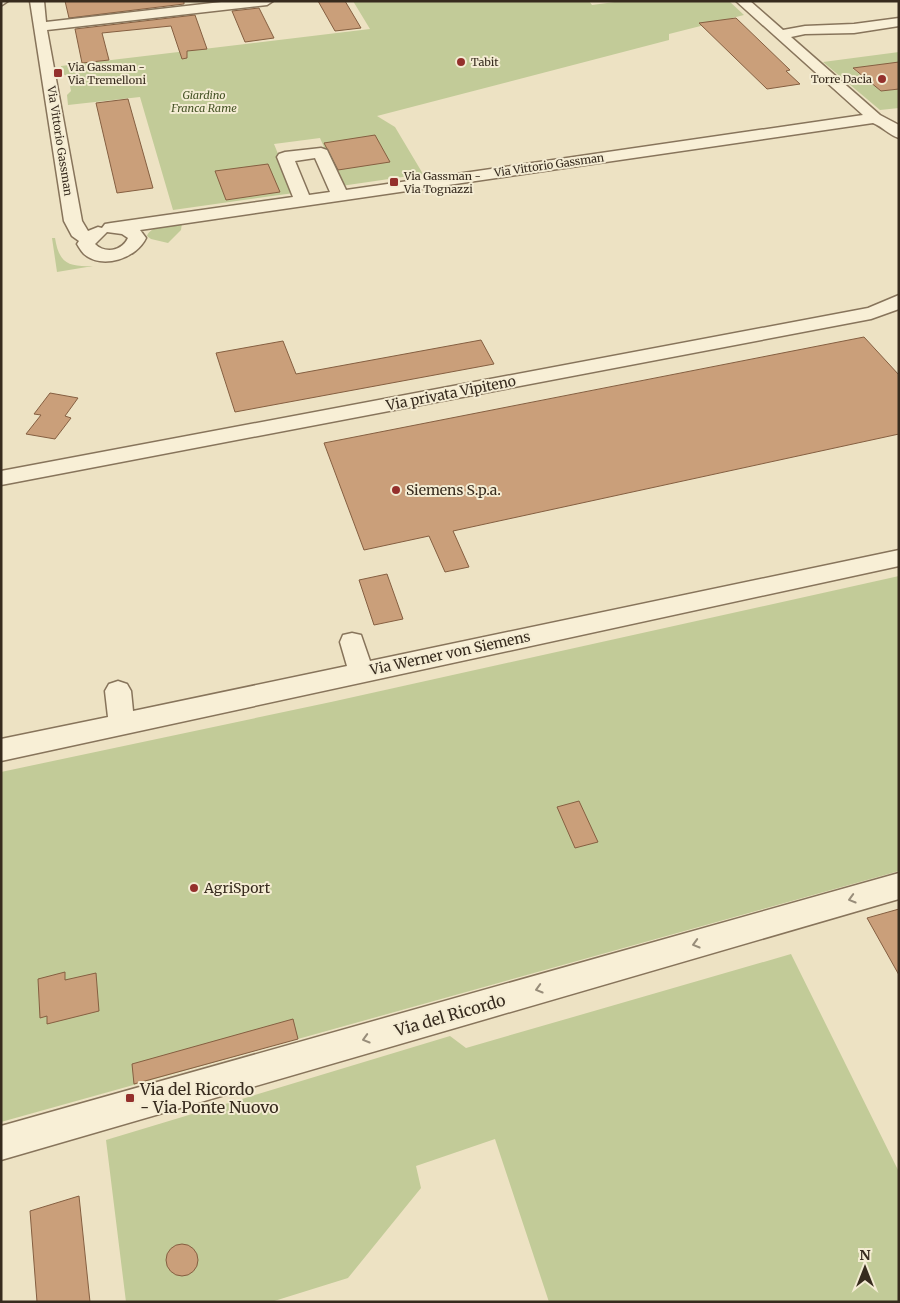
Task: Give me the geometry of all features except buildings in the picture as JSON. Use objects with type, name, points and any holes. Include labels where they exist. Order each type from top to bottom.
[{"type":"street","points":[[36,11],[154,1]]},
{"type":"street","points":[[36,11],[267,1]]},
{"type":"street","points":[[742,1],[875,118],[887,123],[899,133]]},
{"type":"street","name":"Via Vittorio Gassman","points":[[36,11],[73,221],[78,232],[88,240]]},
{"type":"street","points":[[782,36],[802,37],[848,28],[899,22]]},
{"type":"street","points":[[875,118],[877,126],[899,145]]},
{"type":"street","name":"Via Vittorio Gassman","points":[[136,235],[137,241],[133,247],[114,254],[94,252],[87,247],[88,240],[98,232],[114,228],[875,118]]},
{"type":"street","points":[[899,118],[892,119],[899,125]]},
{"type":"street","points":[[303,201],[283,149],[287,146],[298,145],[306,150]]},
{"type":"street","points":[[285,157],[320,153],[340,196]]},
{"type":"street","name":"Via Vittorio Gassman","points":[[73,221],[89,226],[127,230],[136,235]]},
{"type":"street","name":"Via Vittorio Gassman","points":[[136,235],[148,227],[164,221]]},
{"type":"street","name":"Via privata Vipiteno","points":[[1,478],[871,313],[887,308],[899,301]]},
{"type":"street","name":"Via Werner von Siemens","points":[[1,750],[899,558]]},
{"type":"street","points":[[352,642],[361,672]]},
{"type":"street","points":[[118,691],[122,724]]},
{"type":"street","name":"Via del Ricordo","points":[[1,1143],[899,886]]},
{"type":"green space","name":"Giardino Franca Rame","points":[[353,1],[589,1],[592,5],[622,1],[729,1],[744,15],[669,34],[669,40],[377,116],[395,127],[423,174],[341,186],[320,138],[274,144],[294,193],[173,210],[140,97],[68,105],[67,95],[71,91],[68,76],[62,74],[61,66],[370,29]]},
{"type":"green space","points":[[899,52],[899,66],[853,69],[881,91],[899,89],[899,108],[880,110],[823,62]]},
{"type":"green space","points":[[182,223],[181,230],[168,243],[151,239],[147,236],[149,232],[157,228]]},
{"type":"green space","points":[[52,238],[55,238],[59,253],[66,262],[77,266],[93,266],[57,272]]},
{"type":"green space","points":[[899,576],[899,871],[1,1122],[1,772],[331,702]]},
{"type":"green space","points":[[791,954],[899,1172],[899,1302],[549,1302],[495,1139],[416,1166],[421,1188],[348,1278],[271,1302],[126,1302],[106,1140],[450,1036],[466,1048]]},
{"type":"place","name":"Tabit","points":[[461,62]]},
{"type":"place","name":"Via Gassman - Via Tremelloni","points":[[58,73]]},
{"type":"place","name":"Torre Dacia","points":[[882,79]]},
{"type":"place","name":"Via Gassman - Via Tognazzi","points":[[394,182]]},
{"type":"place","name":"Siemens S.p.a.","points":[[396,490]]},
{"type":"place","name":"AgriSport","points":[[194,888]]},
{"type":"place","name":"Via del Ricordo - Via Ponte Nuovo","points":[[130,1098]]}]
